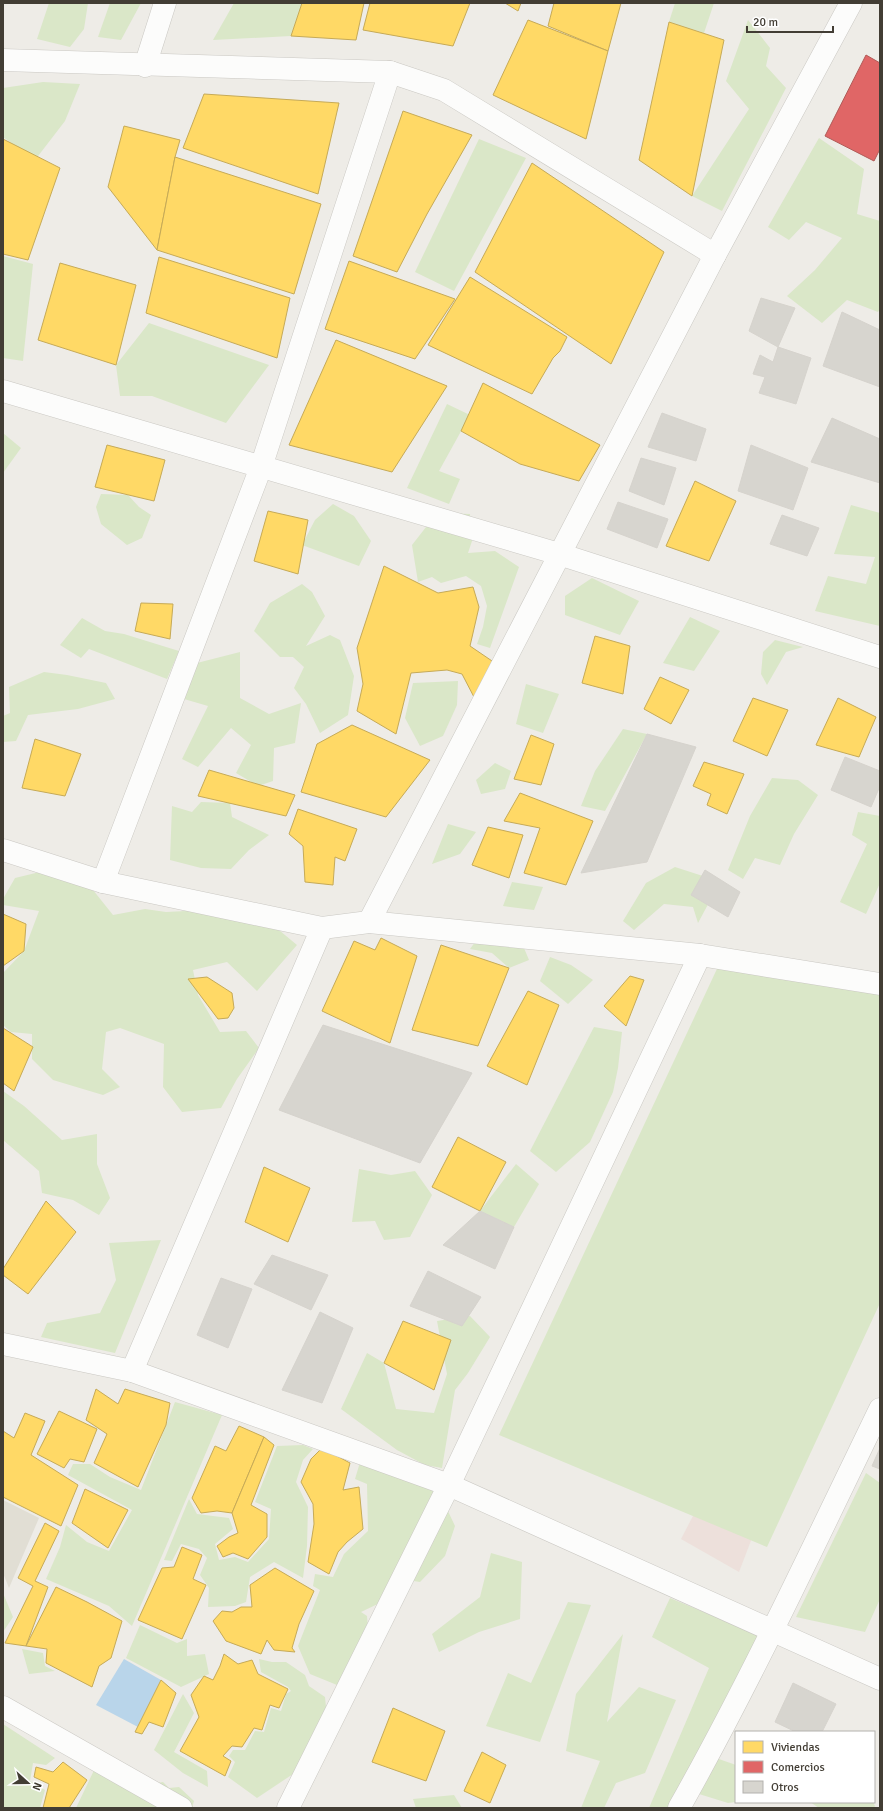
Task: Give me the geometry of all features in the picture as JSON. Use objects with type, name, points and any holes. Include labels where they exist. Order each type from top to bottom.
[{"type":"street","points":[[145,66],[165,3]]},
{"type":"street","points":[[369,922],[715,255],[851,3]]},
{"type":"street","points":[[3,60],[145,66],[390,72],[444,90],[715,255]]},
{"type":"street","points":[[103,882],[261,467],[390,72]]},
{"type":"street","points":[[3,391],[559,554],[880,657]]},
{"type":"street","points":[[3,850],[103,882],[322,928],[369,922],[700,955],[880,984]]},
{"type":"street","points":[[132,1371],[322,928]]},
{"type":"street","points":[[288,1808],[449,1485],[700,955]]},
{"type":"street","points":[[3,1344],[132,1371],[449,1485],[880,1679]]},
{"type":"street","points":[[679,1808],[724,1728],[773,1631],[880,1409]]},
{"type":"street","points":[[3,1707],[181,1808]]},
{"type":"shaded area","points":[[706,1491],[760,1517],[739,1572],[681,1539]]},
{"type":"shaded area","points":[[3,1500],[39,1518],[9,1588],[3,1573]]},
{"type":"green space","points":[[49,3],[88,3],[84,29],[70,47],[37,39]]},
{"type":"green space","points":[[110,3],[141,3],[121,40],[98,37]]},
{"type":"green space","points":[[234,3],[302,3],[291,36],[213,40]]},
{"type":"green space","points":[[675,3],[714,3],[704,33],[669,22]]},
{"type":"green space","points":[[748,20],[770,48],[766,66],[786,88],[722,211],[692,196],[749,109],[726,81]]},
{"type":"green space","points":[[43,82],[80,84],[65,121],[35,160],[3,137],[3,88]]},
{"type":"green space","points":[[819,138],[864,169],[857,214],[880,221],[880,309],[878,312],[847,300],[822,323],[787,296],[815,270],[842,238],[806,222],[789,240],[768,227]]},
{"type":"green space","points":[[479,139],[526,158],[454,291],[415,272]]},
{"type":"green space","points":[[3,256],[33,264],[23,361],[3,358]]},
{"type":"green space","points":[[149,323],[269,365],[226,423],[152,396],[120,396],[116,365]]},
{"type":"green space","points":[[447,404],[470,415],[439,471],[460,479],[449,504],[407,488]]},
{"type":"green space","points":[[3,433],[21,448],[3,473]]},
{"type":"green space","points":[[101,494],[128,495],[139,507],[151,515],[142,538],[127,545],[101,524],[96,507]]},
{"type":"green space","points":[[333,504],[354,516],[371,541],[359,566],[302,545],[315,520]]},
{"type":"green space","points":[[851,505],[880,513],[880,626],[815,611],[828,576],[866,584],[875,557],[834,554]]},
{"type":"green space","points":[[437,513],[470,514],[472,541],[468,553],[495,551],[519,567],[490,648],[477,644],[483,627],[487,606],[481,586],[466,576],[441,583],[432,577],[418,582],[412,545]]},
{"type":"green space","points":[[592,578],[639,601],[620,635],[565,615],[565,596]]},
{"type":"green space","points":[[302,584],[312,592],[325,616],[306,646],[330,635],[340,640],[354,676],[348,715],[320,733],[306,704],[294,688],[304,667],[293,657],[280,657],[254,631],[270,603]]},
{"type":"green space","points":[[690,617],[720,631],[694,671],[663,663]]},
{"type":"green space","points":[[82,618],[105,631],[124,634],[179,651],[167,679],[89,649],[81,658],[60,645]]},
{"type":"green space","points":[[775,640],[803,647],[786,652],[767,685],[761,674],[763,652]]},
{"type":"green space","points":[[240,652],[240,698],[269,714],[301,703],[295,743],[274,748],[273,781],[258,786],[236,773],[251,745],[231,728],[198,767],[182,759],[208,706],[184,699],[193,664]]},
{"type":"green space","points":[[44,672],[106,683],[115,699],[78,709],[28,715],[16,741],[3,742],[3,716],[10,713],[9,687]]},
{"type":"green space","points":[[458,681],[457,705],[443,736],[420,746],[405,718],[413,683]]},
{"type":"green space","points":[[526,684],[559,694],[543,733],[516,724]]},
{"type":"green space","points":[[623,729],[647,734],[605,811],[581,806],[595,771]]},
{"type":"green space","points":[[495,763],[511,771],[505,789],[481,794],[476,780]]},
{"type":"green space","points":[[772,778],[798,780],[818,795],[794,834],[780,865],[755,858],[743,879],[728,870],[750,816]]},
{"type":"green space","points":[[201,802],[230,803],[232,817],[269,835],[249,850],[231,869],[201,868],[170,860],[172,806],[192,812]]},
{"type":"green space","points":[[858,812],[880,816],[880,883],[866,914],[840,902],[867,844],[852,835]]},
{"type":"green space","points":[[448,824],[476,832],[460,854],[432,864]]},
{"type":"green space","points":[[675,867],[709,878],[713,895],[698,923],[693,907],[664,904],[634,930],[623,921],[646,883]]},
{"type":"green space","points":[[48,870],[93,890],[113,915],[145,909],[166,912],[206,910],[256,911],[297,945],[257,991],[227,962],[193,970],[198,995],[220,1032],[246,1031],[259,1048],[237,1079],[221,1108],[182,1112],[163,1087],[164,1044],[120,1028],[106,1032],[102,1069],[120,1087],[103,1095],[53,1080],[32,1059],[32,1034],[11,1032],[3,1025],[3,973],[24,951],[39,911],[3,905],[3,899],[15,878]]},
{"type":"green space","points":[[512,882],[543,887],[534,910],[503,906]]},
{"type":"green space","points":[[481,934],[519,936],[529,960],[509,968],[492,953],[470,949]]},
{"type":"green space","points":[[723,956],[880,986],[880,1303],[767,1547],[499,1435]]},
{"type":"green space","points":[[550,957],[571,965],[593,980],[568,1004],[540,981]]},
{"type":"green space","points":[[594,1027],[622,1032],[618,1068],[613,1092],[590,1142],[556,1172],[530,1151]]},
{"type":"green space","points":[[3,1091],[24,1106],[62,1140],[97,1134],[97,1164],[110,1198],[99,1215],[73,1200],[42,1193],[39,1171],[3,1140]]},
{"type":"green space","points":[[516,1164],[539,1184],[514,1227],[480,1211]]},
{"type":"green space","points":[[359,1169],[391,1175],[415,1171],[432,1195],[410,1237],[384,1240],[375,1221],[352,1222]]},
{"type":"green space","points":[[161,1240],[115,1353],[41,1337],[47,1323],[100,1313],[116,1280],[109,1243]]},
{"type":"green space","points":[[470,1316],[490,1337],[468,1373],[455,1390],[442,1468],[425,1465],[397,1450],[341,1409],[367,1353],[384,1363],[396,1409],[434,1413],[447,1374],[437,1321]]},
{"type":"green space","points":[[175,1402],[222,1415],[132,1626],[109,1606],[46,1579],[60,1547],[66,1525],[87,1542],[109,1551],[132,1510],[68,1475],[73,1464],[90,1464],[110,1477],[141,1490]]},
{"type":"green space","points":[[303,1445],[313,1449],[303,1460],[296,1482],[308,1507],[307,1546],[303,1578],[274,1562],[250,1577],[246,1602],[235,1606],[208,1607],[209,1588],[200,1575],[207,1558],[199,1549],[181,1544],[172,1561],[164,1560],[189,1499],[197,1514],[229,1518],[233,1529],[215,1544],[219,1560],[235,1557],[248,1562],[269,1539],[271,1509],[255,1502],[277,1446]]},
{"type":"green space","points":[[361,1459],[430,1473],[455,1526],[445,1556],[420,1582],[394,1578],[386,1600],[361,1612],[367,1616],[369,1640],[337,1685],[310,1674],[298,1646],[320,1590],[313,1586],[315,1574],[333,1577],[344,1554],[368,1531],[367,1484],[355,1479]]},
{"type":"green space","points":[[866,1473],[880,1483],[880,1599],[865,1632],[796,1617]]},
{"type":"green space","points":[[491,1553],[522,1562],[520,1619],[479,1632],[439,1652],[432,1634],[480,1597]]},
{"type":"green space","points":[[3,1593],[13,1617],[3,1632]]},
{"type":"green space","points":[[670,1598],[761,1636],[684,1808],[649,1808],[709,1668],[652,1637]]},
{"type":"green space","points":[[568,1602],[591,1605],[540,1742],[486,1726],[508,1673],[531,1683]]},
{"type":"green space","points":[[140,1625],[177,1643],[187,1639],[187,1656],[205,1654],[209,1674],[181,1687],[126,1658]]},
{"type":"green space","points":[[623,1634],[607,1722],[639,1687],[676,1700],[645,1773],[616,1783],[604,1808],[581,1808],[600,1761],[566,1751],[576,1694]]},
{"type":"green space","points":[[22,1649],[43,1653],[45,1666],[55,1671],[29,1674]]},
{"type":"green space","points":[[259,1659],[272,1662],[286,1662],[305,1675],[309,1686],[325,1697],[327,1717],[302,1768],[257,1798],[228,1777],[235,1762],[229,1756],[233,1750],[245,1750],[255,1731],[264,1732],[271,1708],[281,1711],[286,1694],[291,1691],[288,1687],[261,1672]]},
{"type":"green space","points":[[183,1694],[194,1713],[174,1752],[207,1771],[208,1787],[183,1773],[154,1750]]},
{"type":"green space","points":[[3,1724],[55,1758],[46,1765],[33,1763],[30,1781],[45,1790],[40,1808],[3,1808]]},
{"type":"green space","points":[[716,1758],[735,1765],[735,1802],[728,1803],[699,1794]]},
{"type":"green space","points":[[97,1764],[146,1785],[163,1782],[169,1788],[179,1787],[194,1801],[192,1808],[76,1808]]},
{"type":"green space","points":[[454,1795],[462,1808],[416,1808],[413,1799]]},
{"type":"green space","points":[[812,1803],[874,1803],[875,1806],[874,1808],[819,1808]]},
{"type":"water","points":[[124,1659],[161,1680],[138,1727],[96,1705]]},
{"type":"building: Viviendas","points":[[302,3],[364,3],[356,40],[291,36]]},
{"type":"building: Viviendas","points":[[370,3],[470,3],[453,46],[363,30]]},
{"type":"building: Viviendas","points":[[505,3],[521,3],[518,11]]},
{"type":"building: Viviendas","points":[[554,3],[621,3],[608,51],[548,26]]},
{"type":"building: Viviendas","points":[[528,20],[608,51],[586,139],[493,95]]},
{"type":"building: Viviendas","points":[[669,22],[724,40],[692,196],[639,160]]},
{"type":"building: Viviendas","points":[[204,94],[339,103],[318,194],[183,148]]},
{"type":"building: Viviendas","points":[[403,111],[472,135],[427,214],[397,272],[353,256]]},
{"type":"building: Viviendas","points":[[124,126],[180,140],[175,157],[157,250],[108,187]]},
{"type":"building: Viviendas","points":[[3,139],[60,168],[28,260],[3,254]]},
{"type":"building: Viviendas","points":[[175,157],[321,204],[294,294],[157,250]]},
{"type":"building: Viviendas","points":[[532,163],[664,252],[611,364],[475,272]]},
{"type":"building: Viviendas","points":[[159,257],[290,298],[277,358],[146,313]]},
{"type":"building: Viviendas","points":[[349,261],[455,299],[415,359],[325,329]]},
{"type":"building: Viviendas","points":[[60,263],[136,285],[116,365],[38,340]]},
{"type":"building: Viviendas","points":[[470,277],[567,337],[560,351],[553,358],[532,394],[428,345]]},
{"type":"building: Viviendas","points":[[336,340],[447,386],[392,472],[289,445]]},
{"type":"building: Viviendas","points":[[483,383],[600,445],[579,481],[520,464],[461,431]]},
{"type":"building: Viviendas","points":[[107,445],[165,460],[154,501],[95,487]]},
{"type":"building: Viviendas","points":[[695,481],[736,501],[709,561],[666,546]]},
{"type":"building: Viviendas","points":[[268,511],[308,520],[298,574],[254,561]]},
{"type":"building: Viviendas","points":[[384,566],[438,593],[473,587],[479,607],[470,646],[495,663],[475,699],[462,674],[447,670],[411,673],[396,734],[357,711],[363,684],[357,648]]},
{"type":"building: Viviendas","points":[[141,603],[173,604],[170,639],[135,631]]},
{"type":"building: Viviendas","points":[[595,636],[630,646],[623,694],[582,683]]},
{"type":"building: Viviendas","points":[[660,677],[689,690],[671,724],[644,709]]},
{"type":"building: Viviendas","points":[[753,698],[788,710],[767,756],[733,741]]},
{"type":"building: Viviendas","points":[[838,698],[876,717],[859,757],[816,745]]},
{"type":"building: Viviendas","points":[[352,725],[430,760],[386,817],[301,792],[317,744]]},
{"type":"building: Viviendas","points":[[531,735],[554,744],[541,785],[514,779]]},
{"type":"building: Viviendas","points":[[35,739],[81,754],[65,796],[22,788]]},
{"type":"building: Viviendas","points":[[704,762],[744,774],[727,814],[707,805],[711,794],[693,786]]},
{"type":"building: Viviendas","points":[[209,770],[295,795],[286,816],[198,796]]},
{"type":"building: Viviendas","points":[[520,793],[593,821],[566,885],[524,873],[540,828],[504,821]]},
{"type":"building: Viviendas","points":[[298,809],[357,829],[345,861],[335,857],[333,885],[305,882],[303,846],[289,834]]},
{"type":"building: Viviendas","points":[[488,827],[523,835],[509,878],[472,865]]},
{"type":"building: Viviendas","points":[[3,914],[26,924],[24,951],[3,966]]},
{"type":"building: Viviendas","points":[[381,938],[417,956],[390,1043],[322,1011],[354,941],[375,950]]},
{"type":"building: Viviendas","points":[[441,945],[509,968],[478,1046],[412,1030]]},
{"type":"building: Viviendas","points":[[630,976],[644,980],[626,1026],[604,1006]]},
{"type":"building: Viviendas","points":[[207,977],[232,993],[234,1008],[228,1018],[218,1019],[188,979]]},
{"type":"building: Viviendas","points":[[528,991],[559,1005],[527,1085],[487,1066]]},
{"type":"building: Viviendas","points":[[3,1028],[33,1047],[14,1091],[3,1083]]},
{"type":"building: Viviendas","points":[[458,1137],[506,1162],[480,1211],[432,1187]]},
{"type":"building: Viviendas","points":[[264,1167],[310,1188],[288,1242],[245,1222]]},
{"type":"building: Viviendas","points":[[46,1201],[76,1232],[28,1294],[3,1275],[3,1269]]},
{"type":"building: Viviendas","points":[[403,1321],[451,1340],[434,1390],[384,1363]]},
{"type":"building: Viviendas","points":[[96,1389],[118,1404],[125,1389],[170,1403],[166,1425],[138,1487],[94,1463],[107,1434],[86,1420]]},
{"type":"building: Viviendas","points":[[59,1411],[97,1429],[84,1462],[70,1459],[64,1468],[37,1454]]},
{"type":"building: Viviendas","points":[[25,1413],[45,1421],[31,1455],[78,1485],[61,1526],[3,1497],[3,1431],[14,1438]]},
{"type":"building: Viviendas","points":[[239,1426],[264,1437],[232,1513],[217,1511],[201,1513],[192,1498],[215,1446],[226,1451]]},
{"type":"building: Viviendas","points":[[264,1437],[274,1445],[251,1505],[267,1514],[267,1537],[248,1559],[233,1553],[223,1557],[217,1546],[229,1537],[238,1533],[232,1513]]},
{"type":"building: Viviendas","points":[[322,1448],[350,1463],[343,1490],[359,1487],[363,1529],[347,1542],[338,1552],[329,1574],[308,1562],[314,1524],[313,1504],[301,1482],[311,1459]]},
{"type":"building: Viviendas","points":[[85,1489],[128,1510],[108,1548],[72,1523]]},
{"type":"building: Viviendas","points":[[45,1523],[59,1531],[35,1581],[48,1587],[26,1646],[5,1643],[33,1586],[18,1578]]},
{"type":"building: Viviendas","points":[[182,1547],[202,1555],[193,1579],[206,1585],[182,1639],[138,1620],[162,1568],[174,1567]]},
{"type":"building: Viviendas","points":[[275,1568],[314,1591],[299,1624],[292,1648],[295,1652],[274,1650],[267,1640],[261,1654],[226,1641],[213,1621],[222,1611],[232,1612],[241,1607],[252,1607],[250,1585]]},
{"type":"building: Viviendas","points":[[56,1587],[122,1621],[111,1658],[99,1666],[92,1687],[46,1663],[47,1649],[26,1646]]},
{"type":"building: Viviendas","points":[[224,1654],[238,1664],[252,1660],[258,1674],[288,1689],[279,1708],[270,1705],[262,1730],[254,1728],[242,1747],[232,1746],[223,1756],[231,1761],[225,1776],[180,1751],[199,1717],[191,1695],[204,1676],[213,1680]]},
{"type":"building: Viviendas","points":[[161,1680],[176,1693],[163,1727],[149,1722],[142,1734],[135,1732]]},
{"type":"building: Viviendas","points":[[393,1708],[445,1731],[426,1781],[372,1762]]},
{"type":"building: Viviendas","points":[[482,1752],[506,1765],[490,1803],[464,1791]]},
{"type":"building: Viviendas","points":[[63,1762],[87,1780],[69,1808],[43,1808],[49,1784],[34,1777],[36,1767],[53,1772]]},
{"type":"building: Comercios","points":[[866,55],[880,63],[880,149],[874,161],[825,136]]},
{"type":"building: Otros","points":[[761,298],[795,308],[778,347],[749,331]]},
{"type":"building: Otros","points":[[842,312],[880,330],[880,387],[823,366]]},
{"type":"building: Otros","points":[[778,347],[811,358],[796,404],[759,393],[765,377],[753,374],[760,355],[773,362]]},
{"type":"building: Otros","points":[[662,413],[706,429],[696,461],[648,447]]},
{"type":"building: Otros","points":[[832,418],[880,439],[880,483],[811,462]]},
{"type":"building: Otros","points":[[751,445],[808,468],[793,510],[738,491]]},
{"type":"building: Otros","points":[[641,458],[676,468],[664,505],[629,491]]},
{"type":"building: Otros","points":[[618,502],[668,519],[657,548],[607,529]]},
{"type":"building: Otros","points":[[782,515],[819,528],[807,556],[770,544]]},
{"type":"building: Otros","points":[[647,734],[696,747],[647,862],[581,873]]},
{"type":"building: Otros","points":[[845,757],[880,771],[880,786],[871,807],[831,790]]},
{"type":"building: Otros","points":[[705,870],[740,892],[728,917],[691,895]]},
{"type":"building: Otros","points":[[323,1025],[472,1073],[420,1163],[279,1110]]},
{"type":"building: Otros","points":[[480,1211],[514,1227],[495,1269],[443,1245]]},
{"type":"building: Otros","points":[[272,1255],[328,1275],[311,1310],[254,1284]]},
{"type":"building: Otros","points":[[428,1271],[481,1297],[462,1326],[410,1306]]},
{"type":"building: Otros","points":[[221,1278],[252,1289],[228,1348],[197,1335]]},
{"type":"building: Otros","points":[[320,1312],[353,1328],[322,1403],[282,1390]]},
{"type":"building: Otros","points":[[880,1448],[880,1469],[872,1466]]},
{"type":"building: Otros","points":[[793,1683],[836,1704],[822,1731],[794,1731],[775,1722]]}]
